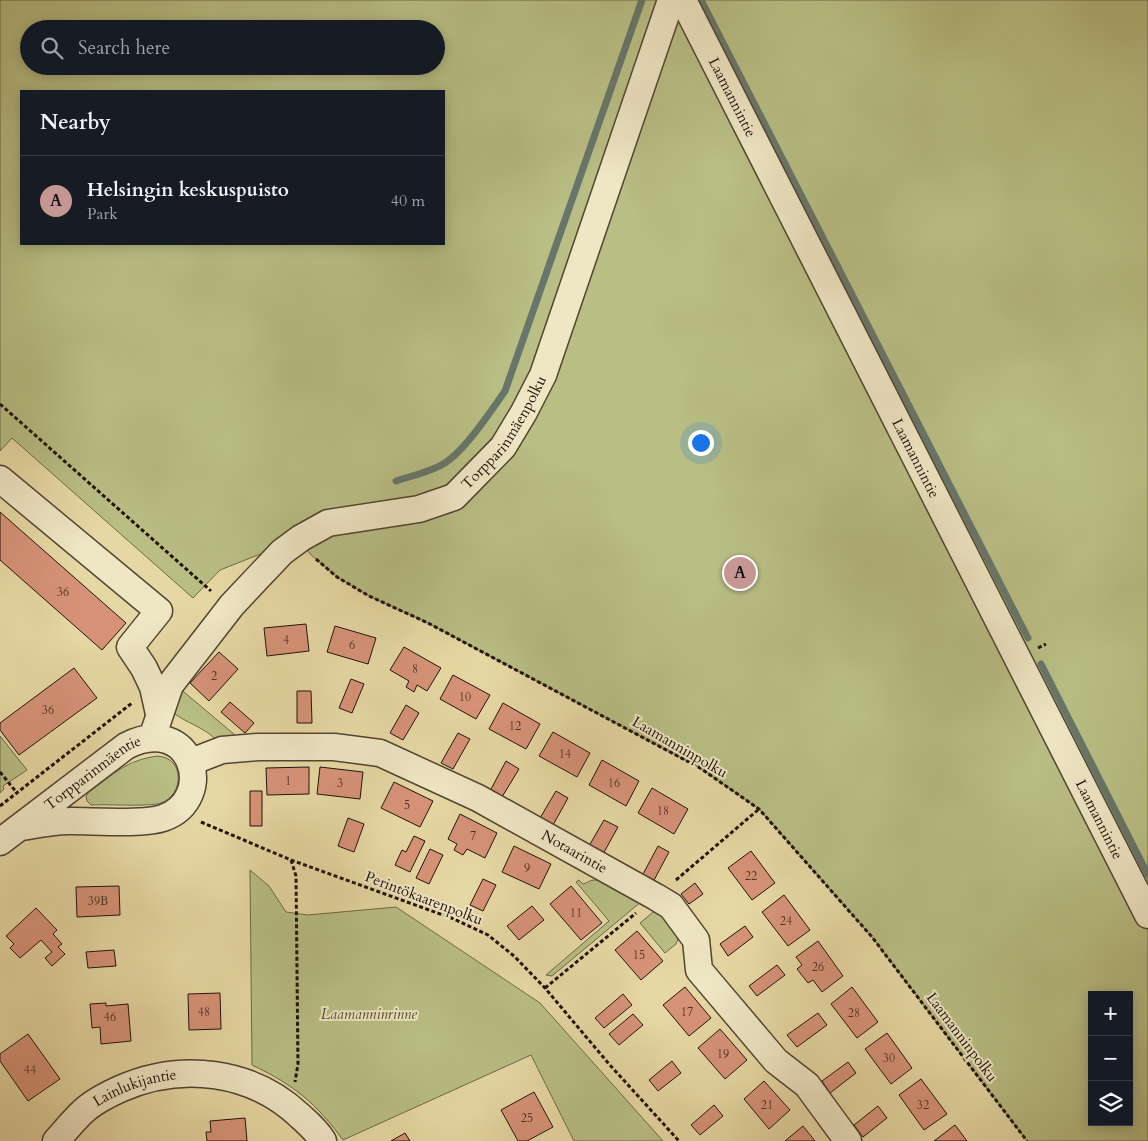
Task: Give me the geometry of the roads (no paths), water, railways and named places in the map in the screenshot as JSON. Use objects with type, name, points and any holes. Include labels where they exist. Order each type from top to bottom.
[{"type":"street","name":"Torpparinmäenpolku","points":[[156,726],[170,685],[232,605],[282,552],[301,538],[328,523],[419,509],[454,497],[503,447],[543,375],[671,0]]},
{"type":"street","name":"Laamannintie","points":[[683,0],[1148,915]]},
{"type":"street","points":[[0,479],[160,611],[130,647],[144,668],[153,687],[156,726]]},
{"type":"street","name":"Torpparinmäentie","points":[[0,842],[126,746],[138,740],[156,726],[164,739],[186,753],[191,762],[192,783],[188,795],[181,807],[161,819],[147,821],[69,821],[22,826]]},
{"type":"street","name":"Notaarintie","points":[[191,762],[222,750],[258,747],[334,747],[380,753],[478,798],[656,897],[671,906],[696,940],[699,970],[776,1061],[807,1085],[848,1141]]},
{"type":"street","name":"Lainlukijantie","points":[[56,1141],[87,1108],[110,1094],[135,1083],[184,1073],[206,1073],[230,1077],[262,1089],[290,1107],[317,1132],[323,1141]]},
{"type":"waterway","points":[[396,481],[432,469],[451,458],[477,431],[505,391],[642,0]]},
{"type":"waterway","points":[[701,0],[1028,638]]},
{"type":"waterway","points":[[1041,664],[1148,875]]},
{"type":"place","name":"Helsingin keskuspuisto","points":[[740,573]]},
{"type":"park label","name":"Laamanninrinne","points":[[369,1014]]}]
